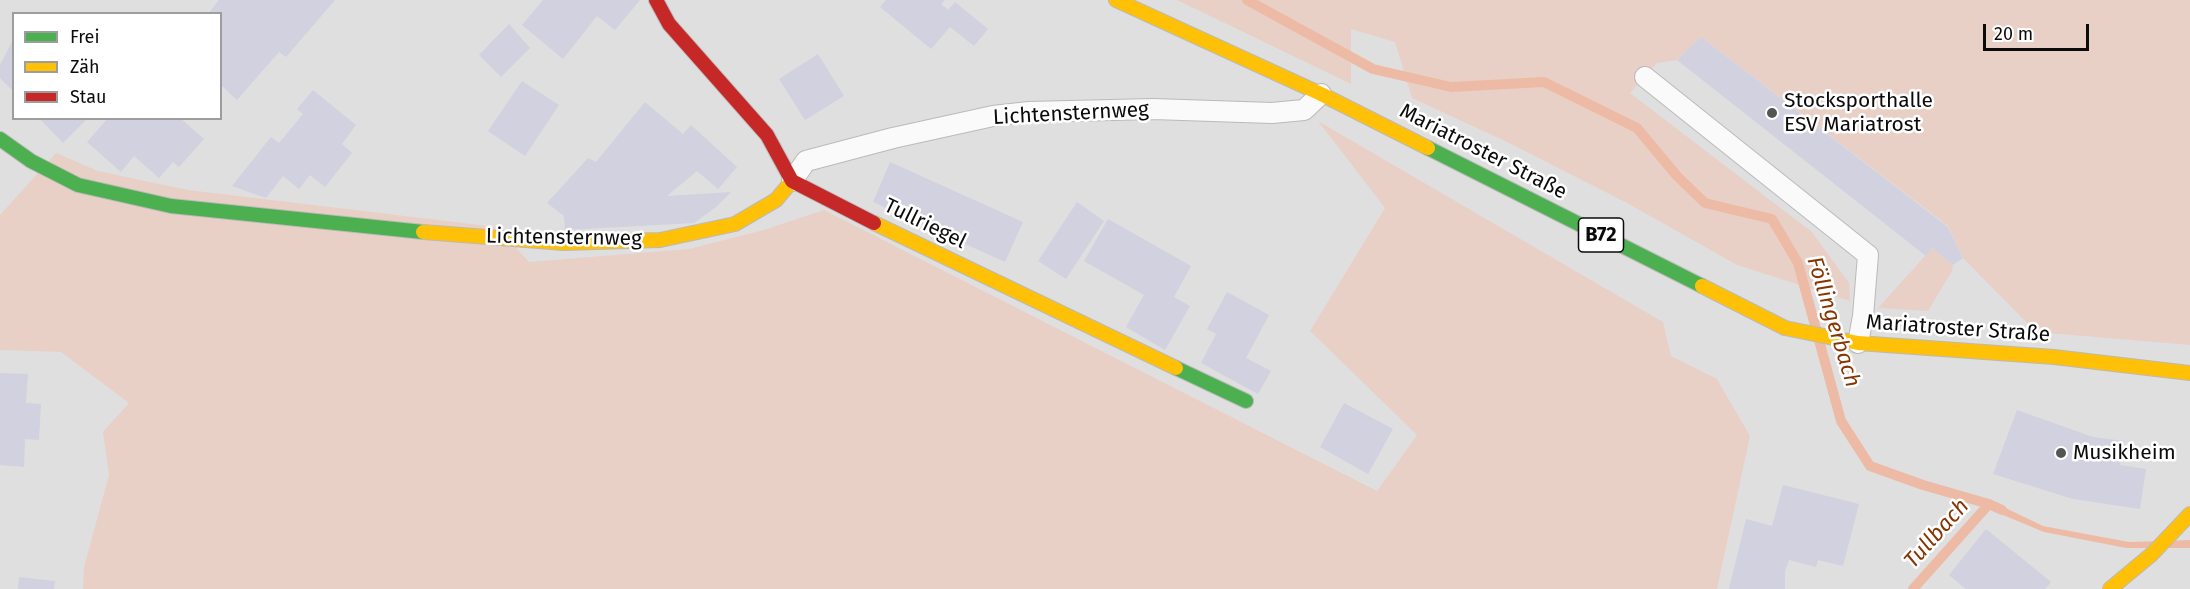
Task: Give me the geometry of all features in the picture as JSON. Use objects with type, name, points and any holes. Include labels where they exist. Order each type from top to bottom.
[{"type":"street","points":[[656,0],[669,24],[767,135],[792,181]]},
{"type":"street","name":"Mariatroster Straße","points":[[1116,0],[1321,94],[1785,328],[1858,343],[2054,357],[2190,373]]},
{"type":"street","name":"Lichtensternweg","points":[[0,139],[32,160],[78,185],[171,206],[468,236],[564,243],[660,240],[735,224],[776,200],[792,181]]},
{"type":"street","name":"Tullriegel","points":[[792,181],[905,239],[1246,400]]},
{"type":"street","points":[[2110,589],[2152,554],[2190,514]]},
{"type":"lane","points":[[1644,77],[1868,255],[1863,316],[1858,343]]},
{"type":"lane","name":"Lichtensternweg","points":[[792,181],[806,161],[893,138],[993,116],[1029,112],[1152,109],[1272,113],[1304,110],[1321,94]]},
{"type":"shaded area","points":[[1177,0],[2190,0],[2190,345],[2036,332],[1963,258],[1948,226],[1701,37],[1677,60],[1657,63],[1630,93],[1812,232],[1849,283],[1850,301],[1737,265],[1627,203],[1507,142],[1412,98],[1395,42],[1351,29],[1351,84]]},
{"type":"shaded area","points":[[1318,121],[1663,322],[1671,356],[1717,379],[1750,436],[1717,589],[83,589],[84,567],[109,475],[103,432],[129,403],[61,352],[0,350],[0,215],[56,153],[98,171],[188,190],[497,227],[529,262],[689,249],[764,230],[824,210],[1377,491],[1417,435],[1310,331],[1385,208]]},
{"type":"shaded area","points":[[1932,248],[1953,265],[1952,271],[1928,311],[1878,308]]},
{"type":"shaded area","points":[[1991,501],[2043,526],[2129,542],[2190,540],[2190,548],[2126,548],[2044,532],[1986,508]]},
{"type":"building","points":[[219,0],[335,0],[286,57],[279,52],[237,100],[222,86],[222,12],[210,12]]},
{"type":"building","points":[[543,0],[640,0],[615,30],[597,16],[563,59],[522,25]]},
{"type":"building","points":[[886,0],[945,0],[941,4],[948,10],[955,2],[988,29],[974,46],[950,27],[931,49],[880,7]]},
{"type":"building","points":[[509,24],[530,48],[501,77],[479,55]]},
{"type":"building","name":"Stocksporthalle ESV Mariatrost","points":[[1701,37],[1948,227],[1963,258],[1953,265],[1932,248],[1926,256],[1677,60]]},
{"type":"building","points":[[12,42],[12,90],[0,78],[0,65]]},
{"type":"building","points":[[818,54],[844,96],[805,120],[779,79]]},
{"type":"building","points":[[522,81],[559,105],[525,156],[488,131]]},
{"type":"building","points":[[313,90],[356,125],[342,144],[352,153],[325,187],[310,175],[299,189],[283,176],[266,198],[232,186],[271,137],[279,143],[303,114],[297,109]]},
{"type":"building","points":[[645,102],[683,134],[691,125],[737,167],[718,189],[697,171],[667,196],[731,192],[716,207],[694,223],[565,230],[564,216],[547,203],[588,158],[596,162]]},
{"type":"building","points":[[41,120],[86,120],[63,143]]},
{"type":"building","points":[[106,120],[182,120],[204,139],[179,167],[173,162],[159,178],[134,156],[121,172],[87,142]]},
{"type":"building","points":[[890,162],[1023,222],[1005,262],[873,202]]},
{"type":"building","points":[[1077,202],[1104,221],[1066,279],[1038,261]]},
{"type":"building","points":[[1108,219],[1191,266],[1174,297],[1190,306],[1165,350],[1126,327],[1144,295],[1084,261]]},
{"type":"building","points":[[1227,292],[1269,315],[1246,358],[1271,371],[1258,394],[1201,363],[1216,334],[1207,329]]},
{"type":"building","points":[[0,373],[28,374],[26,403],[41,404],[39,440],[25,439],[24,467],[0,465]]},
{"type":"building","points":[[1344,403],[1393,429],[1368,474],[1320,447]]},
{"type":"building","name":"Musikheim","points":[[2017,410],[2093,437],[2124,441],[2120,465],[2146,469],[2140,509],[2073,499],[1993,474]]},
{"type":"building","points":[[1783,485],[1859,504],[1843,566],[1818,560],[1816,567],[1789,560],[1785,571],[1785,589],[1729,589],[1746,519],[1772,526]]},
{"type":"building","points":[[1986,529],[2051,582],[2045,589],[1966,589],[1949,575]]},
{"type":"building","points":[[19,577],[55,581],[54,589],[18,589]]},
{"type":"waterway","name":"Föllingerbach","points":[[1247,0],[1373,69],[1451,87],[1544,82],[1637,128],[1677,176],[1705,203],[1772,219],[1798,263],[1841,421],[1870,466],[2002,510]]},
{"type":"waterway","name":"Tullbach","points":[[1913,589],[1989,504]]},
{"type":"traffic: fast","points":[[0,139],[31,161],[78,185],[171,206],[423,232]]},
{"type":"traffic: fast","points":[[1428,148],[1702,286]]},
{"type":"traffic: fast","points":[[1176,368],[1246,401]]},
{"type":"traffic: slow","points":[[1116,0],[1321,94],[1428,148]]},
{"type":"traffic: slow","points":[[423,232],[564,243],[660,240],[735,224],[776,200],[792,181]]},
{"type":"traffic: slow","points":[[874,223],[1176,368]]},
{"type":"traffic: slow","points":[[1702,286],[1785,328],[1858,343],[2054,357],[2190,373]]},
{"type":"traffic: slow","points":[[2110,589],[2152,554],[2190,514]]},
{"type":"traffic: jam","points":[[656,0],[669,24],[767,135],[792,181],[874,223]]},
{"type":"place","name":"Stocksporthalle ESV Mariatrost","points":[[1772,113]]},
{"type":"place","name":"Musikheim","points":[[2061,453]]}]
